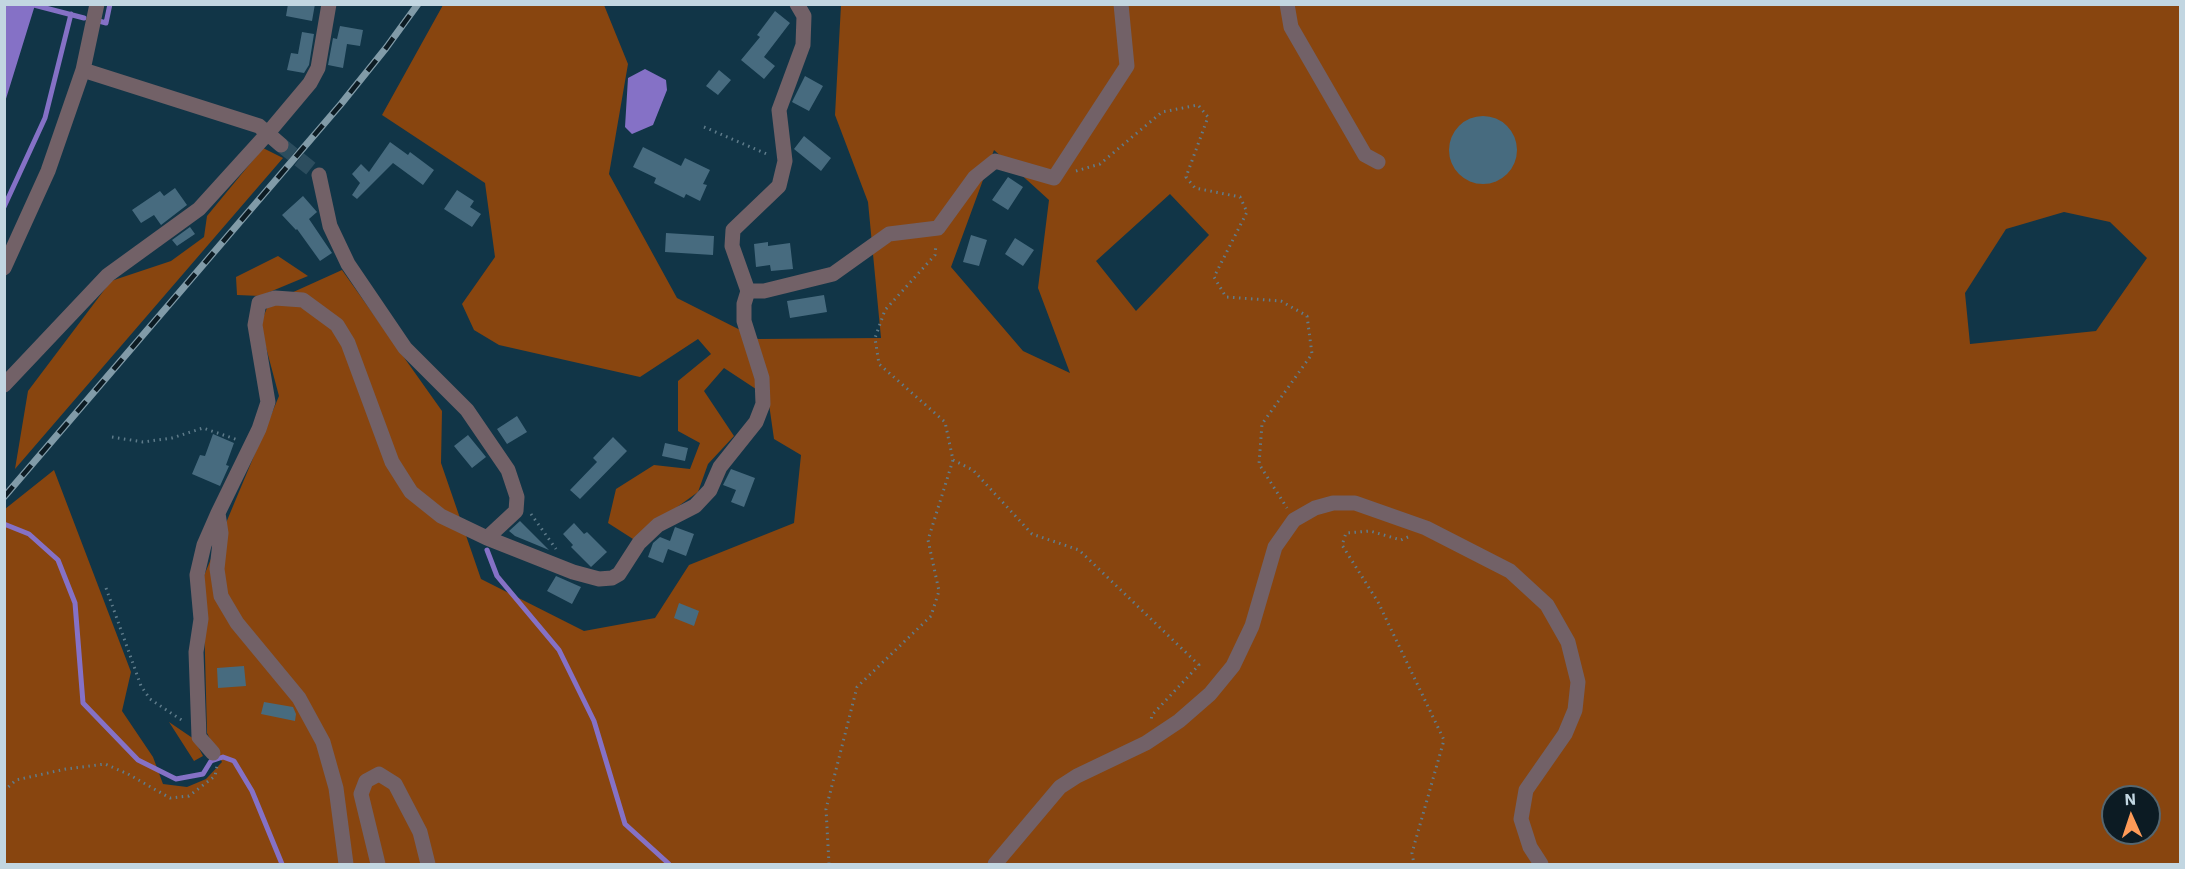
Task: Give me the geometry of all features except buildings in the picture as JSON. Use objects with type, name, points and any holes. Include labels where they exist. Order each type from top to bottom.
[{"type":"street","points":[[4,268],[48,171],[83,70],[97,4]]},
{"type":"street","points":[[4,385],[108,275],[199,208],[268,133],[310,83],[318,68],[329,4]]},
{"type":"street","points":[[215,759],[199,736],[196,652],[201,619],[197,575],[204,545],[268,402],[255,325],[259,303],[275,298],[303,300],[337,325],[348,343],[392,462],[411,492],[441,516],[488,538],[573,572],[599,579],[612,578],[619,574],[639,543],[658,525],[695,506],[710,490],[720,467],[756,422],[763,404],[762,378],[744,321],[744,304],[748,291],[732,246],[733,230],[779,186],[784,161],[779,110],[803,45],[804,16],[797,4]]},
{"type":"street","points":[[748,291],[764,291],[833,274],[889,234],[938,228],[975,177],[995,161],[1054,178],[1126,66],[1121,4]]},
{"type":"street","points":[[1287,4],[1291,27],[1365,155],[1378,162]]},
{"type":"street","points":[[83,70],[259,126],[281,145]]},
{"type":"street","points":[[319,175],[330,226],[348,264],[405,348],[467,410],[508,470],[517,497],[516,511],[488,538]]},
{"type":"street","points":[[995,864],[1060,787],[1077,776],[1146,743],[1187,714],[1210,694],[1233,666],[1252,626],[1275,547],[1294,520],[1315,508],[1333,503],[1355,503],[1426,528],[1510,571],[1547,605],[1568,642],[1578,682],[1575,710],[1565,734],[1526,790],[1521,819],[1530,847],[1541,864]]},
{"type":"street","points":[[218,513],[221,533],[217,569],[221,596],[237,623],[300,698],[323,742],[336,788],[345,864]]},
{"type":"street","points":[[378,864],[361,794],[366,781],[379,774],[395,784],[420,832],[428,864]]},
{"type":"path","points":[[1054,178],[1100,164],[1162,112],[1198,105],[1208,117],[1186,177],[1196,188],[1240,197],[1247,212],[1214,277],[1226,297],[1281,301],[1307,316],[1312,354],[1262,424],[1260,464],[1294,520]]},
{"type":"path","points":[[704,127],[784,161]]},
{"type":"path","points":[[829,864],[826,809],[857,687],[931,616],[939,591],[928,540],[952,460],[945,422],[879,364],[875,338],[885,310],[935,255],[938,228]]},
{"type":"path","points":[[112,437],[143,442],[172,438],[203,428],[251,444]]},
{"type":"path","points":[[952,460],[972,470],[1032,534],[1078,550],[1198,665],[1152,715],[1146,743]]},
{"type":"path","points":[[531,514],[573,572]]},
{"type":"path","points":[[1414,864],[1412,853],[1444,740],[1378,602],[1342,545],[1346,533],[1370,531],[1401,540],[1426,528]]},
{"type":"path","points":[[106,588],[141,686],[150,699],[183,721],[199,736]]},
{"type":"path","points":[[4,791],[16,780],[66,769],[105,764],[170,798],[189,796],[215,776],[215,759]]},
{"type":"shaded area","points":[[4,5],[35,5],[5,102]]},
{"type":"shaded area","points":[[443,5],[604,5],[628,64],[609,174],[677,298],[758,339],[881,338],[868,202],[835,115],[841,5],[2180,5],[2180,864],[5,864],[5,509],[54,470],[131,672],[122,711],[153,757],[163,784],[187,787],[206,779],[222,762],[207,733],[203,578],[279,396],[260,325],[269,303],[342,270],[442,411],[441,463],[481,579],[584,631],[655,618],[689,565],[794,523],[801,455],[774,439],[768,397],[724,368],[704,391],[734,436],[708,464],[698,492],[633,539],[608,523],[616,489],[654,465],[690,469],[700,443],[678,431],[678,381],[711,354],[698,339],[640,377],[499,345],[474,330],[462,304],[495,257],[485,183],[382,115]],"holes":[[[994,150],[1049,200],[1038,288],[1070,373],[1023,351],[951,267]],[[1170,194],[1209,235],[1136,311],[1096,261]],[[2064,212],[2110,222],[2147,258],[2096,331],[1970,344],[1965,293],[2006,229]]]},
{"type":"shaded area","points":[[645,69],[666,80],[667,90],[653,125],[632,134],[625,127],[628,78]]},
{"type":"shaded area","points":[[263,148],[283,158],[15,469],[28,391],[111,281],[171,261],[204,237],[207,216]]},
{"type":"shaded area","points":[[278,256],[308,276],[260,296],[237,295],[236,277]]},
{"type":"shaded area","points":[[169,722],[194,739],[203,756],[194,761]]},
{"type":"waterway","points":[[30,4],[84,18]]},
{"type":"waterway","points":[[99,21],[106,23],[110,4]]},
{"type":"waterway","points":[[4,207],[45,118],[71,14]]},
{"type":"waterway","points":[[4,524],[29,534],[58,560],[75,603],[83,703],[138,760],[176,779],[203,774],[211,761],[223,757],[234,761],[252,791],[282,864]]},
{"type":"waterway","points":[[487,550],[497,576],[559,650],[594,721],[625,824],[669,864]]},
{"type":"tunnel","points":[[281,145],[319,175]]},
{"type":"railway","points":[[4,497],[341,104],[418,4]]}]
